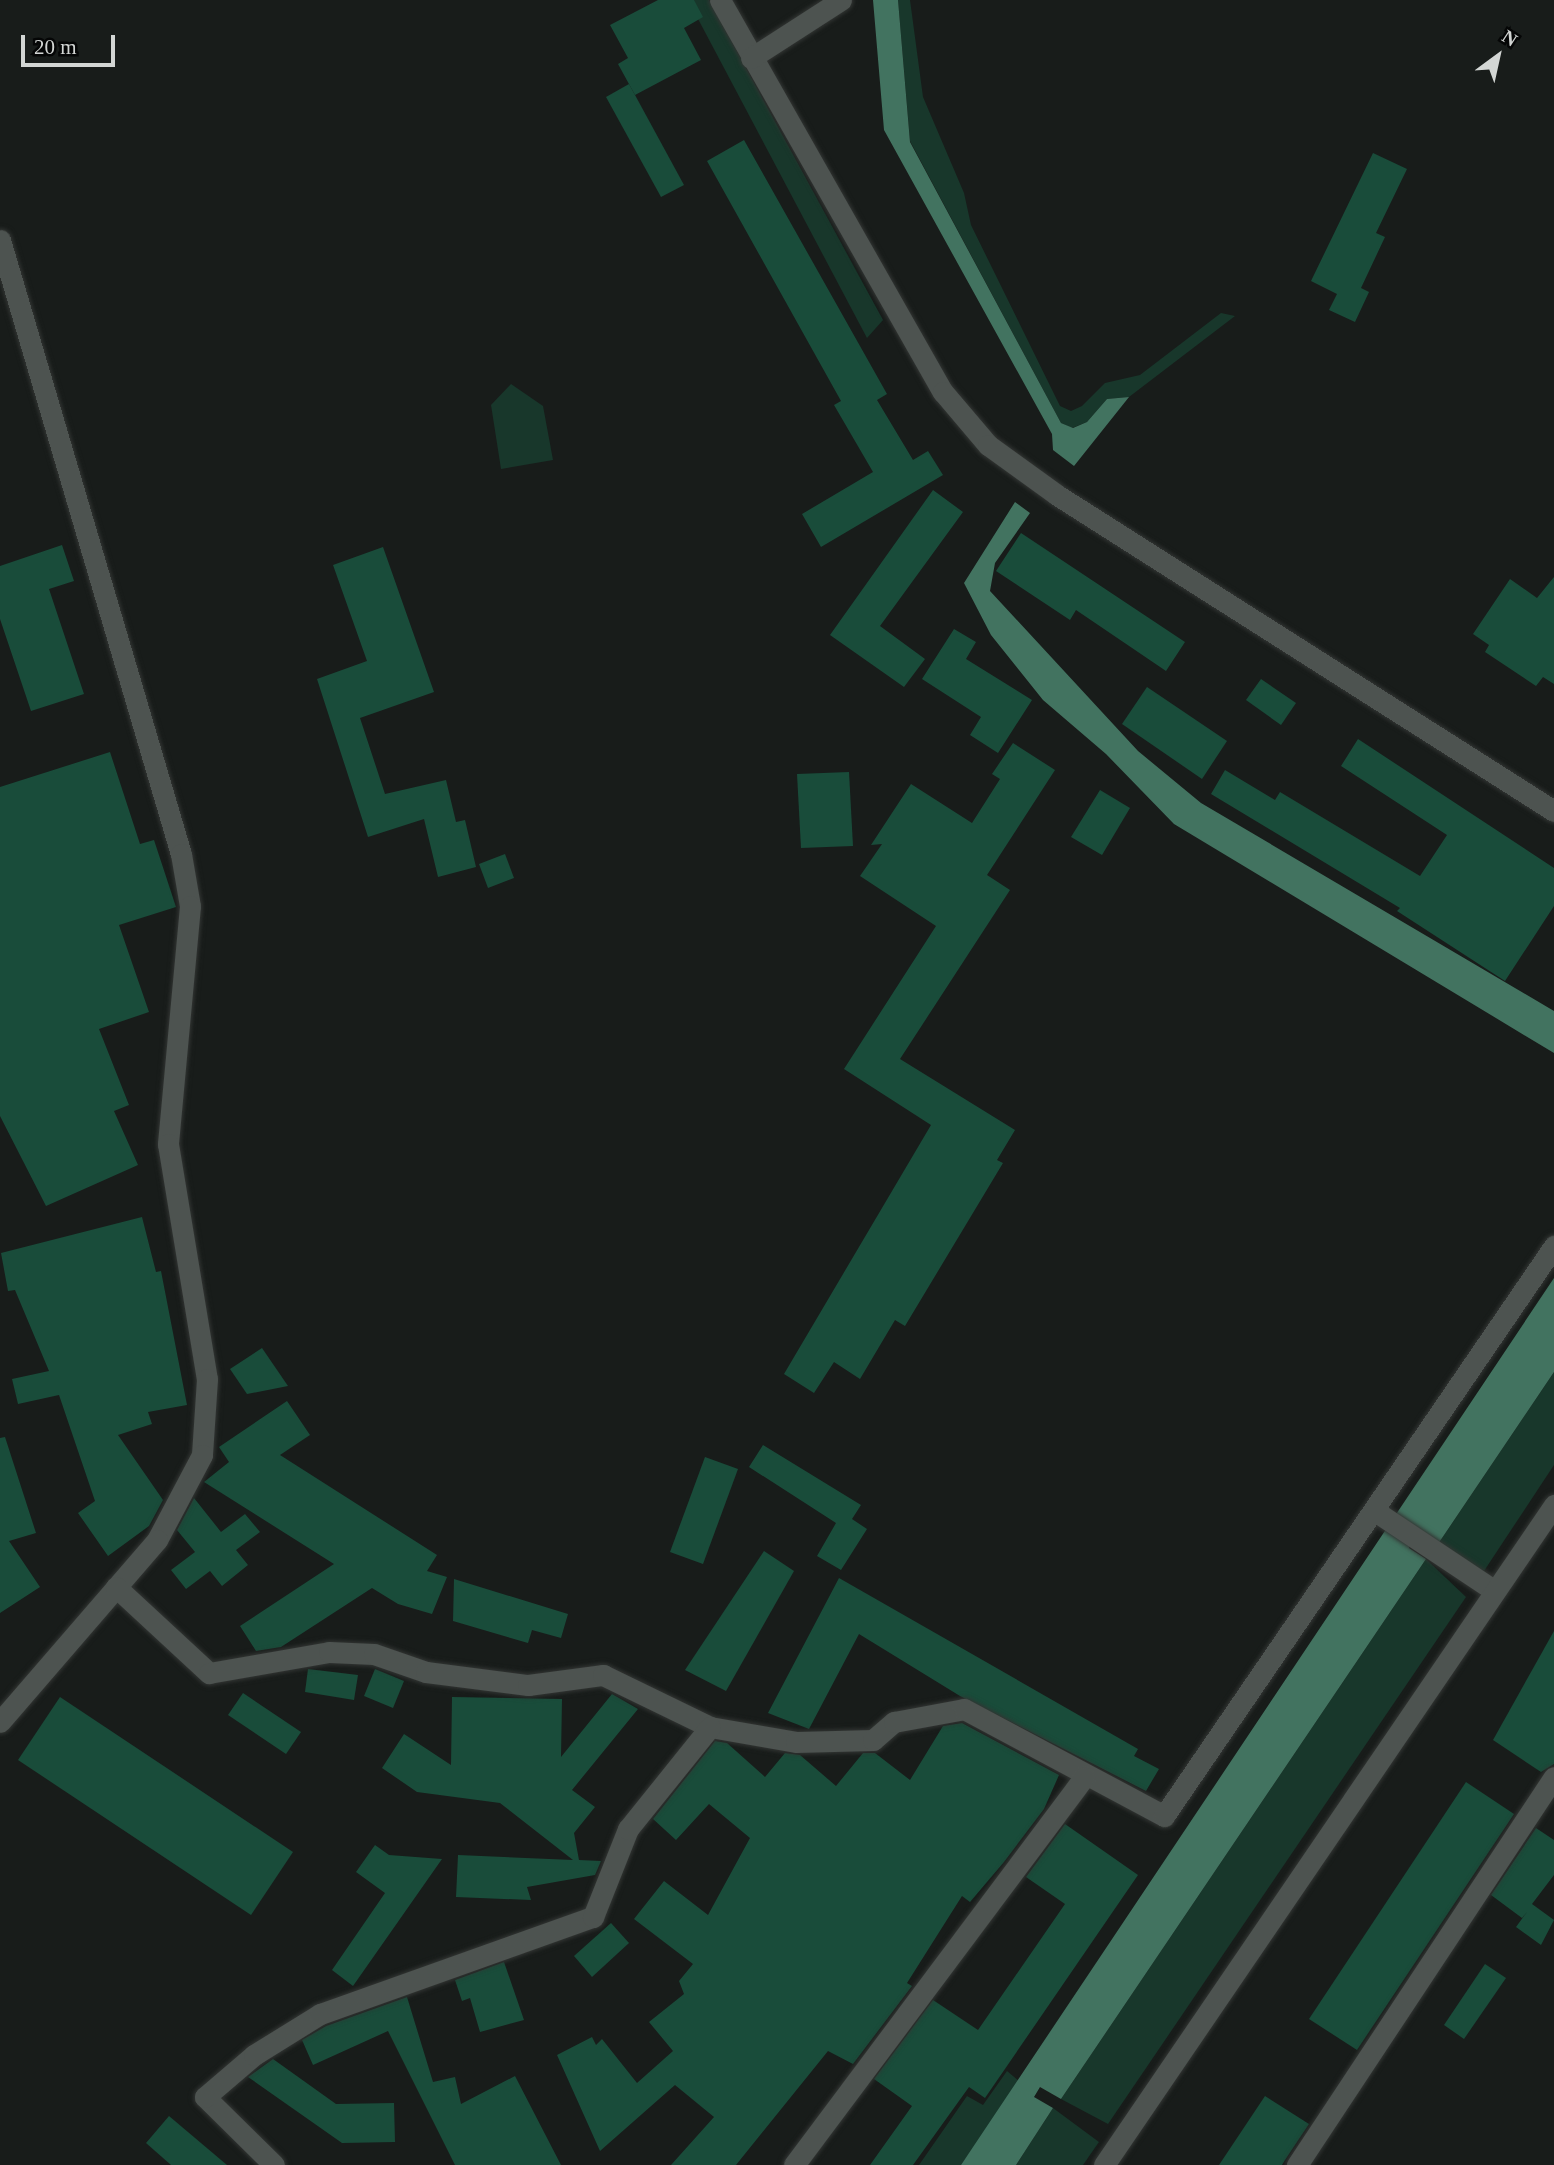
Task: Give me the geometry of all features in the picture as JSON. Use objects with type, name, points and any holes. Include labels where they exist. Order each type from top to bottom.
[{"type":"street","points":[[720,0],[943,392],[988,445],[1056,495],[1554,811]]},
{"type":"street","points":[[751,58],[841,0]]},
{"type":"street","points":[[0,240],[181,854],[190,906],[169,1144],[207,1379],[207,1417],[202,1455],[184,1494],[157,1540],[0,1722]]},
{"type":"street","points":[[116,1587],[209,1673],[329,1652],[373,1654],[426,1672],[527,1685],[603,1675],[710,1727],[796,1742],[873,1740],[894,1722],[964,1709],[1083,1777],[1164,1816],[1554,1246]]},
{"type":"street","points":[[1104,2165],[1554,1505]]},
{"type":"street","points":[[1375,1511],[1495,1591]]},
{"type":"street","points":[[275,2165],[205,2097],[254,2054],[320,2014],[593,1917],[628,1829],[710,1727]]},
{"type":"street","points":[[794,2165],[1083,1777]]},
{"type":"street","points":[[1297,2165],[1554,1777]]},
{"type":"shaded area","points":[[688,0],[709,0],[883,320],[867,338]]},
{"type":"shaded area","points":[[873,0],[898,0],[910,142],[1061,423],[1073,428],[1087,422],[1107,399],[1129,397],[1074,466],[1053,450],[1052,434],[884,130]]},
{"type":"shaded area","points":[[898,0],[910,0],[923,97],[964,193],[971,225],[1060,406],[1071,411],[1082,406],[1105,383],[1140,375],[1221,313],[1235,316],[1129,397],[1107,399],[1087,422],[1072,428],[1061,423],[910,141]]},
{"type":"shaded area","points":[[511,384],[543,406],[553,460],[501,469],[491,405]]},
{"type":"shaded area","points":[[1015,502],[1030,513],[995,563],[990,591],[1138,751],[1201,803],[1554,1011],[1554,1053],[1174,824],[1106,754],[1043,700],[991,635],[964,583]]},
{"type":"shaded area","points":[[1554,1278],[1554,1372],[1438,1544],[1415,1530],[1409,1548],[1426,1559],[1061,2099],[1040,2087],[1034,2097],[1053,2108],[1016,2165],[961,2165]]},
{"type":"shaded area","points":[[1554,1372],[1554,1465],[1484,1571],[1438,1544]]},
{"type":"shaded area","points":[[1426,1559],[1466,1597],[1108,2124],[1061,2099]]},
{"type":"shaded area","points":[[1007,2071],[1020,2082],[961,2165],[919,2165],[967,2096],[983,2105]]},
{"type":"shaded area","points":[[1053,2108],[1099,2142],[1083,2165],[1016,2165]]},
{"type":"building","points":[[658,0],[694,0],[703,17],[684,28],[701,60],[635,95],[618,64],[628,58],[610,25]]},
{"type":"building","points":[[629,84],[684,185],[661,197],[606,97]]},
{"type":"building","points":[[744,140],[887,394],[877,400],[913,460],[928,451],[943,475],[821,547],[802,514],[873,472],[834,405],[841,401],[707,161]]},
{"type":"building","points":[[1373,153],[1407,169],[1376,233],[1385,237],[1361,288],[1369,292],[1355,322],[1329,310],[1337,294],[1311,281]]},
{"type":"building","points":[[933,490],[963,512],[880,626],[925,659],[904,687],[830,635]]},
{"type":"building","points":[[1021,533],[1185,642],[1166,671],[1076,610],[1070,620],[996,571]]},
{"type":"building","points":[[62,545],[74,581],[49,589],[84,694],[31,711],[0,619],[0,566]]},
{"type":"building","points":[[383,547],[434,692],[360,718],[385,794],[446,780],[456,822],[465,820],[476,867],[438,877],[424,819],[368,837],[317,679],[367,661],[333,565]]},
{"type":"building","points":[[1554,577],[1554,684],[1543,677],[1536,686],[1485,652],[1489,645],[1473,634],[1510,579],[1537,598]]},
{"type":"building","points":[[954,629],[976,642],[966,659],[1032,700],[998,753],[970,735],[981,717],[922,679]]},
{"type":"building","points":[[1261,679],[1296,703],[1281,725],[1246,700]]},
{"type":"building","points":[[1147,687],[1227,741],[1202,779],[1122,724]]},
{"type":"building","points":[[1358,739],[1554,868],[1554,906],[1505,981],[1397,911],[1400,908],[1211,794],[1225,770],[1275,800],[1280,792],[1420,876],[1447,835],[1341,766]]},
{"type":"building","points":[[1013,743],[1055,770],[987,875],[1010,890],[900,1059],[1015,1130],[997,1160],[1003,1163],[905,1326],[895,1320],[860,1379],[834,1362],[814,1393],[784,1374],[931,1125],[844,1069],[936,926],[860,876],[882,844],[871,845],[911,784],[972,823],[1000,779],[992,774]]},
{"type":"building","points":[[110,752],[140,844],[154,840],[176,907],[119,925],[149,1012],[99,1029],[129,1105],[114,1111],[138,1165],[46,1206],[0,1116],[0,787]]},
{"type":"building","points":[[849,772],[853,846],[801,848],[797,774]]},
{"type":"building","points":[[1100,790],[1130,808],[1102,855],[1071,837]]},
{"type":"building","points":[[505,854],[514,878],[488,888],[479,864]]},
{"type":"building","points":[[142,1217],[156,1272],[161,1271],[187,1405],[148,1412],[152,1424],[118,1435],[163,1500],[149,1526],[108,1556],[78,1513],[95,1501],[59,1395],[18,1404],[12,1379],[49,1371],[15,1290],[8,1291],[1,1253]]},
{"type":"building","points":[[262,1348],[288,1386],[247,1394],[230,1369]]},
{"type":"building","points":[[287,1401],[310,1435],[280,1455],[437,1555],[427,1571],[447,1577],[432,1614],[398,1604],[372,1588],[281,1647],[256,1651],[240,1626],[334,1564],[204,1482],[229,1462],[219,1447]]},
{"type":"building","points":[[5,1437],[36,1533],[9,1541],[40,1587],[0,1613],[0,1438]]},
{"type":"building","points":[[763,1445],[861,1505],[852,1519],[867,1529],[841,1570],[817,1556],[836,1523],[749,1467]]},
{"type":"building","points":[[705,1457],[738,1469],[703,1564],[670,1552]]},
{"type":"building","points":[[194,1498],[221,1532],[245,1514],[260,1532],[236,1550],[248,1565],[222,1586],[210,1571],[186,1589],[171,1570],[195,1552],[177,1530]]},
{"type":"building","points":[[764,1551],[794,1571],[726,1691],[685,1670]]},
{"type":"building","points":[[839,1578],[1138,1749],[1134,1756],[1159,1769],[1146,1791],[960,1696],[859,1634],[809,1729],[768,1713]]},
{"type":"building","points":[[454,1579],[568,1614],[561,1638],[532,1630],[528,1643],[453,1621]]},
{"type":"building","points":[[1554,1631],[1554,1764],[1541,1772],[1493,1740]]},
{"type":"building","points":[[308,1669],[358,1675],[354,1700],[305,1692]]},
{"type":"building","points":[[375,1669],[404,1681],[393,1708],[364,1696]]},
{"type":"building","points":[[243,1693],[301,1732],[286,1754],[228,1715]]},
{"type":"building","points":[[612,1694],[638,1709],[572,1790],[595,1807],[574,1833],[579,1860],[601,1861],[595,1875],[527,1887],[531,1900],[456,1897],[458,1855],[573,1860],[500,1803],[417,1792],[382,1768],[404,1734],[451,1765],[452,1697],[562,1699],[561,1757]]},
{"type":"building","points":[[60,1697],[293,1852],[251,1915],[18,1760]]},
{"type":"building","points":[[962,1723],[1059,1775],[1044,1809],[1004,1862],[970,1902],[962,1896],[907,1983],[912,1986],[853,2064],[828,2051],[736,2165],[671,2165],[714,2117],[675,2085],[600,2151],[557,2055],[592,2037],[596,2045],[602,2039],[637,2083],[673,2051],[649,2022],[684,1994],[679,1981],[693,1964],[634,1919],[664,1881],[708,1915],[750,1838],[709,1804],[676,1840],[653,1819],[715,1741],[727,1743],[765,1777],[785,1753],[800,1755],[836,1786],[863,1753],[875,1753],[910,1780],[943,1726]]},
{"type":"building","points":[[1466,1782],[1514,1814],[1357,2050],[1309,2019]]},
{"type":"building","points":[[1065,1824],[1138,1875],[985,2098],[969,2087],[913,2165],[870,2165],[912,2106],[874,2079],[933,2000],[978,2030],[1065,1904],[1026,1877]]},
{"type":"building","points":[[1536,1828],[1554,1840],[1554,1875],[1532,1904],[1554,1920],[1541,1945],[1516,1927],[1527,1912],[1522,1918],[1491,1895]]},
{"type":"building","points":[[375,1845],[389,1855],[442,1859],[353,1986],[332,1970],[385,1893],[356,1872]]},
{"type":"building","points":[[611,1923],[629,1943],[592,1977],[574,1956]]},
{"type":"building","points":[[504,1962],[524,2020],[480,2032],[470,1998],[462,2001],[455,1980]]},
{"type":"building","points":[[1485,1964],[1506,1978],[1464,2039],[1444,2025]]},
{"type":"building","points":[[407,1997],[433,2082],[455,2077],[461,2104],[515,2076],[561,2165],[455,2165],[388,2031],[313,2065],[302,2040],[326,2026]]},
{"type":"building","points":[[273,2059],[336,2104],[394,2103],[395,2142],[342,2143],[248,2077]]},
{"type":"building","points":[[1265,2096],[1309,2124],[1282,2165],[1219,2165]]},
{"type":"building","points":[[169,2116],[227,2165],[171,2165],[146,2143]]}]
